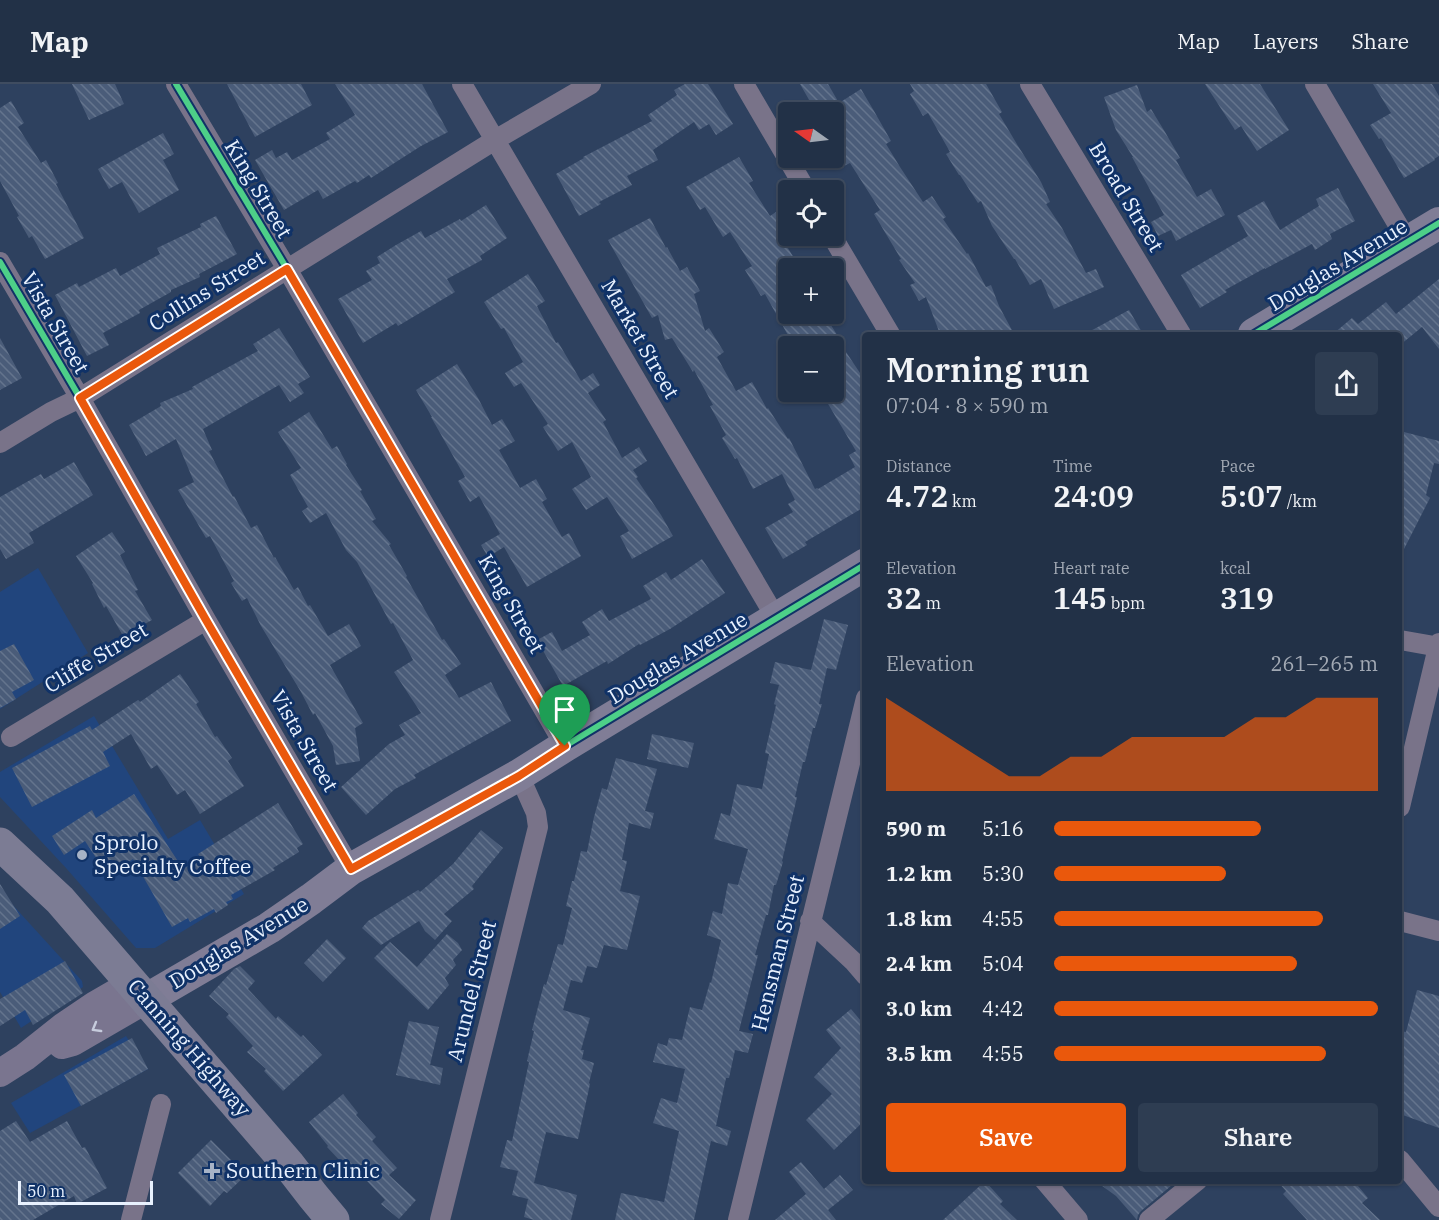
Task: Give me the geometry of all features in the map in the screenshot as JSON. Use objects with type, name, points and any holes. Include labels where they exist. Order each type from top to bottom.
[{"type":"highway","name":"Canning Highway","points":[[0,829],[40,880]]},
{"type":"highway","name":"Canning Highway","points":[[0,844],[60,900],[289,1165],[333,1220]]},
{"type":"main road","name":"Douglas Avenue","points":[[1257,332],[1439,223]]},
{"type":"main road","name":"Douglas Avenue","points":[[0,1073],[26,1057],[63,1026],[95,1005],[140,991],[283,896],[351,869],[519,776],[862,566]]},
{"type":"street","name":"King Street","points":[[176,84],[287,269],[565,746]]},
{"type":"street","name":"Market Street","points":[[462,84],[776,618]]},
{"type":"street","name":"Collins Street","points":[[0,442],[80,398],[495,140],[591,84]]},
{"type":"street","points":[[744,84],[800,180]]},
{"type":"street","name":"Broad Street","points":[[1030,84],[1180,332]]},
{"type":"street","points":[[1315,84],[1408,242]]},
{"type":"street","points":[[838,246],[889,332]]},
{"type":"street","name":"Vista Street","points":[[0,262],[351,869]]},
{"type":"street","name":"Cliffe Street","points":[[11,737],[206,620]]},
{"type":"street","points":[[1402,640],[1439,646],[1402,799]]},
{"type":"street","name":"Hensman Street","points":[[738,1220],[862,714]]},
{"type":"street","name":"Arundel Street","points":[[440,1220],[538,826],[536,813],[519,776]]},
{"type":"street","points":[[810,921],[862,971]]},
{"type":"street","points":[[1402,922],[1439,931]]},
{"type":"street","points":[[131,1220],[161,1104]]},
{"type":"street","points":[[1402,1162],[1439,1207]]},
{"type":"street","points":[[1047,1184],[1078,1220]]},
{"type":"street","points":[[1149,1220],[1193,1184]]},
{"type":"shaded area","points":[[38,568],[88,653],[0,709],[0,592]]},
{"type":"shaded area","points":[[94,716],[168,839],[200,820],[244,894],[155,948],[136,948],[0,797],[0,772]]},
{"type":"shaded area","points":[[0,891],[82,981],[83,987],[21,1028],[0,992]]},
{"type":"shaded area","points":[[126,1036],[148,1069],[30,1133],[11,1103]]},
{"type":"building","points":[[72,84],[115,84],[124,104],[89,120]]},
{"type":"building","points":[[227,84],[301,84],[312,105],[255,137]]},
{"type":"building","points":[[335,84],[422,84],[448,132],[421,146],[371,178],[369,175],[357,183],[355,181],[323,199],[318,190],[284,210],[255,160],[272,150],[276,158],[287,152],[292,160],[330,139],[326,133],[355,115]]},
{"type":"building","points":[[685,84],[708,84],[733,124],[716,135],[709,124],[699,130],[694,122],[653,150],[658,160],[627,176],[632,185],[599,202],[601,204],[579,216],[556,174],[583,157],[652,121],[648,115],[677,95],[674,90]]},
{"type":"building","points":[[800,84],[828,84],[838,102],[810,102]]},
{"type":"building","points":[[910,84],[986,84],[1002,112],[999,114],[1041,182],[1050,202],[1046,204],[1062,228],[1086,273],[1096,269],[1104,287],[1054,309],[1041,279],[1030,285],[992,226],[981,201],[978,203],[946,154],[950,152],[928,113],[923,116],[910,94],[914,91]]},
{"type":"building","points":[[1205,84],[1260,84],[1289,130],[1257,151],[1241,126],[1235,130]]},
{"type":"building","points":[[1373,84],[1432,84],[1439,96],[1439,156],[1404,178],[1381,138],[1379,139],[1370,125],[1391,113]]},
{"type":"building","points":[[1137,85],[1147,112],[1151,109],[1165,132],[1180,158],[1176,160],[1197,197],[1211,189],[1225,215],[1176,241],[1171,230],[1158,236],[1151,222],[1164,215],[1116,130],[1104,97]]},
{"type":"building","points":[[861,89],[891,141],[886,144],[900,167],[923,202],[932,196],[946,217],[943,219],[968,253],[986,287],[991,285],[1013,332],[939,332],[926,297],[919,301],[910,285],[915,283],[899,260],[901,259],[874,214],[880,210],[850,163],[844,166],[844,102],[841,102]]},
{"type":"building","points":[[11,101],[24,123],[18,127],[41,163],[46,160],[84,238],[45,259],[32,236],[29,238],[0,181],[0,108]]},
{"type":"building","points":[[163,133],[174,154],[163,160],[179,190],[139,213],[122,182],[109,189],[98,169]]},
{"type":"building","points":[[739,157],[753,181],[749,183],[770,216],[776,212],[778,215],[778,246],[787,246],[794,258],[778,258],[778,317],[765,294],[761,296],[745,270],[752,266],[730,232],[723,237],[705,207],[700,210],[686,187]]},
{"type":"building","points":[[1338,188],[1355,221],[1330,234],[1332,239],[1315,250],[1312,244],[1225,290],[1227,292],[1200,308],[1181,275],[1248,236],[1237,216],[1264,201],[1280,230],[1319,206],[1316,199]]},
{"type":"building","points":[[486,205],[507,238],[480,256],[482,260],[447,279],[455,292],[398,326],[396,323],[363,343],[338,299],[372,280],[366,271],[380,263],[377,257],[421,231],[425,238],[460,219],[461,221]]},
{"type":"building","points":[[216,216],[237,254],[199,274],[200,277],[171,290],[139,310],[140,313],[103,333],[109,345],[87,356],[55,295],[77,283],[79,287],[116,268],[120,276],[160,254],[157,248],[201,227],[200,224]]},
{"type":"building","points":[[650,218],[680,271],[687,267],[700,291],[694,294],[705,331],[709,328],[724,352],[717,357],[736,391],[752,382],[767,409],[789,438],[815,489],[855,467],[849,455],[856,451],[827,402],[844,402],[844,349],[862,376],[862,508],[805,542],[807,545],[783,559],[765,528],[793,512],[788,504],[795,500],[782,474],[753,489],[737,458],[735,459],[722,438],[726,435],[694,370],[693,372],[672,338],[665,340],[658,315],[652,318],[608,240]]},
{"type":"building","points":[[528,274],[545,301],[537,306],[556,343],[558,342],[581,381],[593,373],[600,385],[588,393],[606,420],[603,422],[622,458],[639,447],[647,461],[633,470],[673,536],[632,559],[620,536],[629,531],[607,497],[586,510],[572,489],[591,477],[572,442],[558,451],[543,427],[548,424],[521,383],[514,387],[505,373],[523,362],[504,328],[501,329],[484,302]]},
{"type":"building","points":[[1439,279],[1439,349],[1422,327],[1402,343],[1402,332],[1335,332],[1352,318],[1358,324],[1386,302],[1396,314]]},
{"type":"building","points":[[1129,310],[1142,332],[1089,332]]},
{"type":"building","points":[[782,324],[830,324],[838,336],[788,336]]},
{"type":"building","points":[[279,328],[310,377],[298,384],[304,393],[290,402],[279,385],[203,429],[212,450],[209,451],[233,497],[251,528],[257,525],[294,590],[298,587],[328,636],[349,624],[361,646],[330,665],[363,723],[355,728],[360,761],[336,765],[333,746],[315,713],[313,715],[247,598],[242,601],[231,583],[234,581],[210,536],[206,538],[178,490],[194,482],[176,439],[146,456],[129,425],[161,406],[160,403],[193,389],[192,387],[258,351],[253,344]]},
{"type":"building","points":[[0,338],[22,378],[0,390]]},
{"type":"building","points":[[457,364],[492,425],[502,419],[515,441],[499,450],[520,488],[536,479],[547,499],[542,502],[562,537],[569,533],[581,556],[527,587],[504,547],[488,557],[481,545],[500,534],[479,496],[470,502],[458,481],[465,477],[416,390]]},
{"type":"building","points":[[309,412],[332,449],[337,446],[376,519],[372,521],[391,544],[389,545],[442,640],[444,639],[461,664],[445,675],[459,698],[491,682],[511,721],[414,775],[416,778],[395,789],[366,815],[341,787],[389,744],[405,735],[399,725],[421,713],[394,672],[413,660],[393,623],[391,624],[357,562],[346,550],[326,513],[310,523],[302,511],[308,507],[290,475],[301,468],[278,432]]},
{"type":"building","points":[[1402,432],[1439,441],[1439,464],[1434,463],[1426,495],[1430,498],[1402,553]]},
{"type":"building","points":[[74,462],[93,495],[29,533],[34,543],[6,559],[0,549],[0,497],[41,474],[44,479]]},
{"type":"building","points":[[112,532],[125,552],[120,555],[138,590],[135,591],[152,620],[123,636],[106,606],[104,608],[93,583],[76,556]]},
{"type":"building","points":[[702,559],[725,593],[670,629],[563,686],[537,640],[552,632],[562,651],[590,635],[582,622],[602,609],[609,621],[651,599],[643,586],[666,572],[671,580]]},
{"type":"building","points":[[824,619],[848,625],[836,670],[827,668],[819,704],[822,704],[815,728],[813,728],[805,762],[803,762],[783,862],[776,885],[774,885],[768,915],[766,915],[755,955],[758,955],[739,1031],[753,1034],[748,1053],[735,1050],[729,1078],[726,1078],[716,1126],[731,1131],[727,1146],[711,1141],[694,1220],[615,1220],[621,1193],[664,1202],[679,1131],[653,1123],[661,1098],[677,1103],[685,1069],[653,1062],[658,1043],[667,1046],[669,1038],[682,1040],[690,1007],[702,1010],[721,940],[707,935],[713,911],[722,914],[728,883],[738,885],[748,849],[714,839],[721,813],[730,816],[737,784],[762,789],[769,754],[765,753],[779,685],[770,683],[775,662],[811,670]]},
{"type":"building","points":[[14,644],[34,680],[12,692],[16,699],[0,708],[0,651]]},
{"type":"building","points":[[180,674],[199,702],[196,704],[215,737],[217,736],[232,758],[228,761],[244,786],[200,814],[185,790],[177,795],[157,765],[151,769],[131,734],[103,752],[110,766],[32,807],[12,768],[90,726],[92,730],[138,700],[140,702]]},
{"type":"building","points":[[652,734],[694,743],[688,768],[647,759]]},
{"type":"building","points":[[616,758],[657,769],[645,811],[654,813],[650,829],[629,823],[622,860],[627,861],[620,891],[640,896],[627,950],[604,945],[597,968],[587,966],[582,983],[571,980],[563,1010],[590,1018],[581,1050],[584,1050],[582,1059],[594,1063],[578,1139],[546,1132],[534,1183],[577,1195],[571,1220],[534,1220],[524,1217],[528,1199],[512,1195],[518,1171],[500,1167],[507,1140],[512,1141],[529,1062],[527,1061],[534,1031],[532,1030],[544,984],[546,985],[558,944],[563,945],[572,908],[566,906],[572,881],[574,881],[581,851],[587,852],[602,788],[607,790]]},
{"type":"building","points":[[134,794],[183,869],[201,858],[198,854],[278,803],[303,844],[297,848],[299,852],[273,868],[275,870],[231,895],[233,899],[226,902],[228,905],[216,913],[214,909],[190,922],[188,918],[172,927],[133,859],[108,876],[85,841],[64,855],[52,836],[92,810],[96,818]]},
{"type":"building","points":[[481,830],[503,848],[472,886],[474,889],[444,914],[452,921],[435,940],[425,931],[419,921],[381,945],[362,928],[368,921],[418,890],[420,892],[453,864]]},
{"type":"building","points":[[0,884],[20,916],[0,929]]},
{"type":"building","points":[[447,934],[458,943],[462,950],[453,960],[456,965],[445,978],[449,985],[428,1010],[374,958],[390,942],[417,967]]},
{"type":"building","points":[[327,939],[346,958],[323,982],[304,963]]},
{"type":"building","points":[[65,961],[83,993],[33,1025],[25,1010],[0,1026],[0,999]]},
{"type":"building","points":[[240,966],[255,981],[248,989],[276,1019],[278,1016],[301,1037],[303,1035],[322,1055],[283,1091],[264,1071],[266,1069],[247,1052],[253,1046],[226,1017],[229,1014],[209,996],[234,969]]},
{"type":"building","points":[[1417,990],[1439,996],[1439,1128],[1402,1115],[1402,1031],[1406,1032]]},
{"type":"building","points":[[851,1009],[862,1022],[862,1123],[834,1150],[806,1120],[832,1094],[814,1077],[841,1048],[826,1030]]},
{"type":"building","points":[[409,1021],[439,1027],[430,1065],[443,1068],[440,1085],[396,1075]]},
{"type":"building","points":[[132,1038],[148,1069],[81,1106],[64,1075]]},
{"type":"building","points":[[343,1094],[358,1113],[356,1115],[376,1137],[372,1141],[397,1168],[389,1175],[416,1200],[399,1219],[381,1204],[385,1200],[349,1162],[345,1166],[327,1147],[309,1122]]},
{"type":"building","points":[[16,1121],[30,1142],[67,1121],[82,1148],[85,1147],[107,1188],[77,1204],[74,1196],[33,1220],[0,1220],[0,1131]]},
{"type":"building","points":[[211,1140],[246,1175],[227,1193],[224,1191],[210,1206],[178,1173]]},
{"type":"building","points":[[801,1162],[824,1189],[840,1175],[853,1190],[828,1210],[836,1220],[775,1220],[806,1194],[789,1172]]},
{"type":"building","points":[[982,1184],[988,1184],[1003,1201],[1000,1204],[1017,1220],[943,1220]]},
{"type":"building","points":[[1100,1184],[1173,1184],[1141,1211],[1137,1220],[1116,1196]]},
{"type":"building","points":[[1280,1184],[1356,1184],[1368,1198],[1362,1203],[1380,1220],[1307,1220],[1283,1194],[1286,1191]]},
{"type":"cycle path","points":[[176,84],[287,269],[565,746]]},
{"type":"cycle path","points":[[1257,332],[1439,223]]},
{"type":"cycle path","points":[[0,262],[351,869],[519,775],[862,566]]},
{"type":"place","name":"Sprolo Specialty Coffee","points":[[82,855]]},
{"type":"place","name":"Southern Clinic","points":[[212,1171]]},
{"type":"route","points":[[287,269],[565,746],[519,776],[351,869],[80,398],[287,269]]}]
